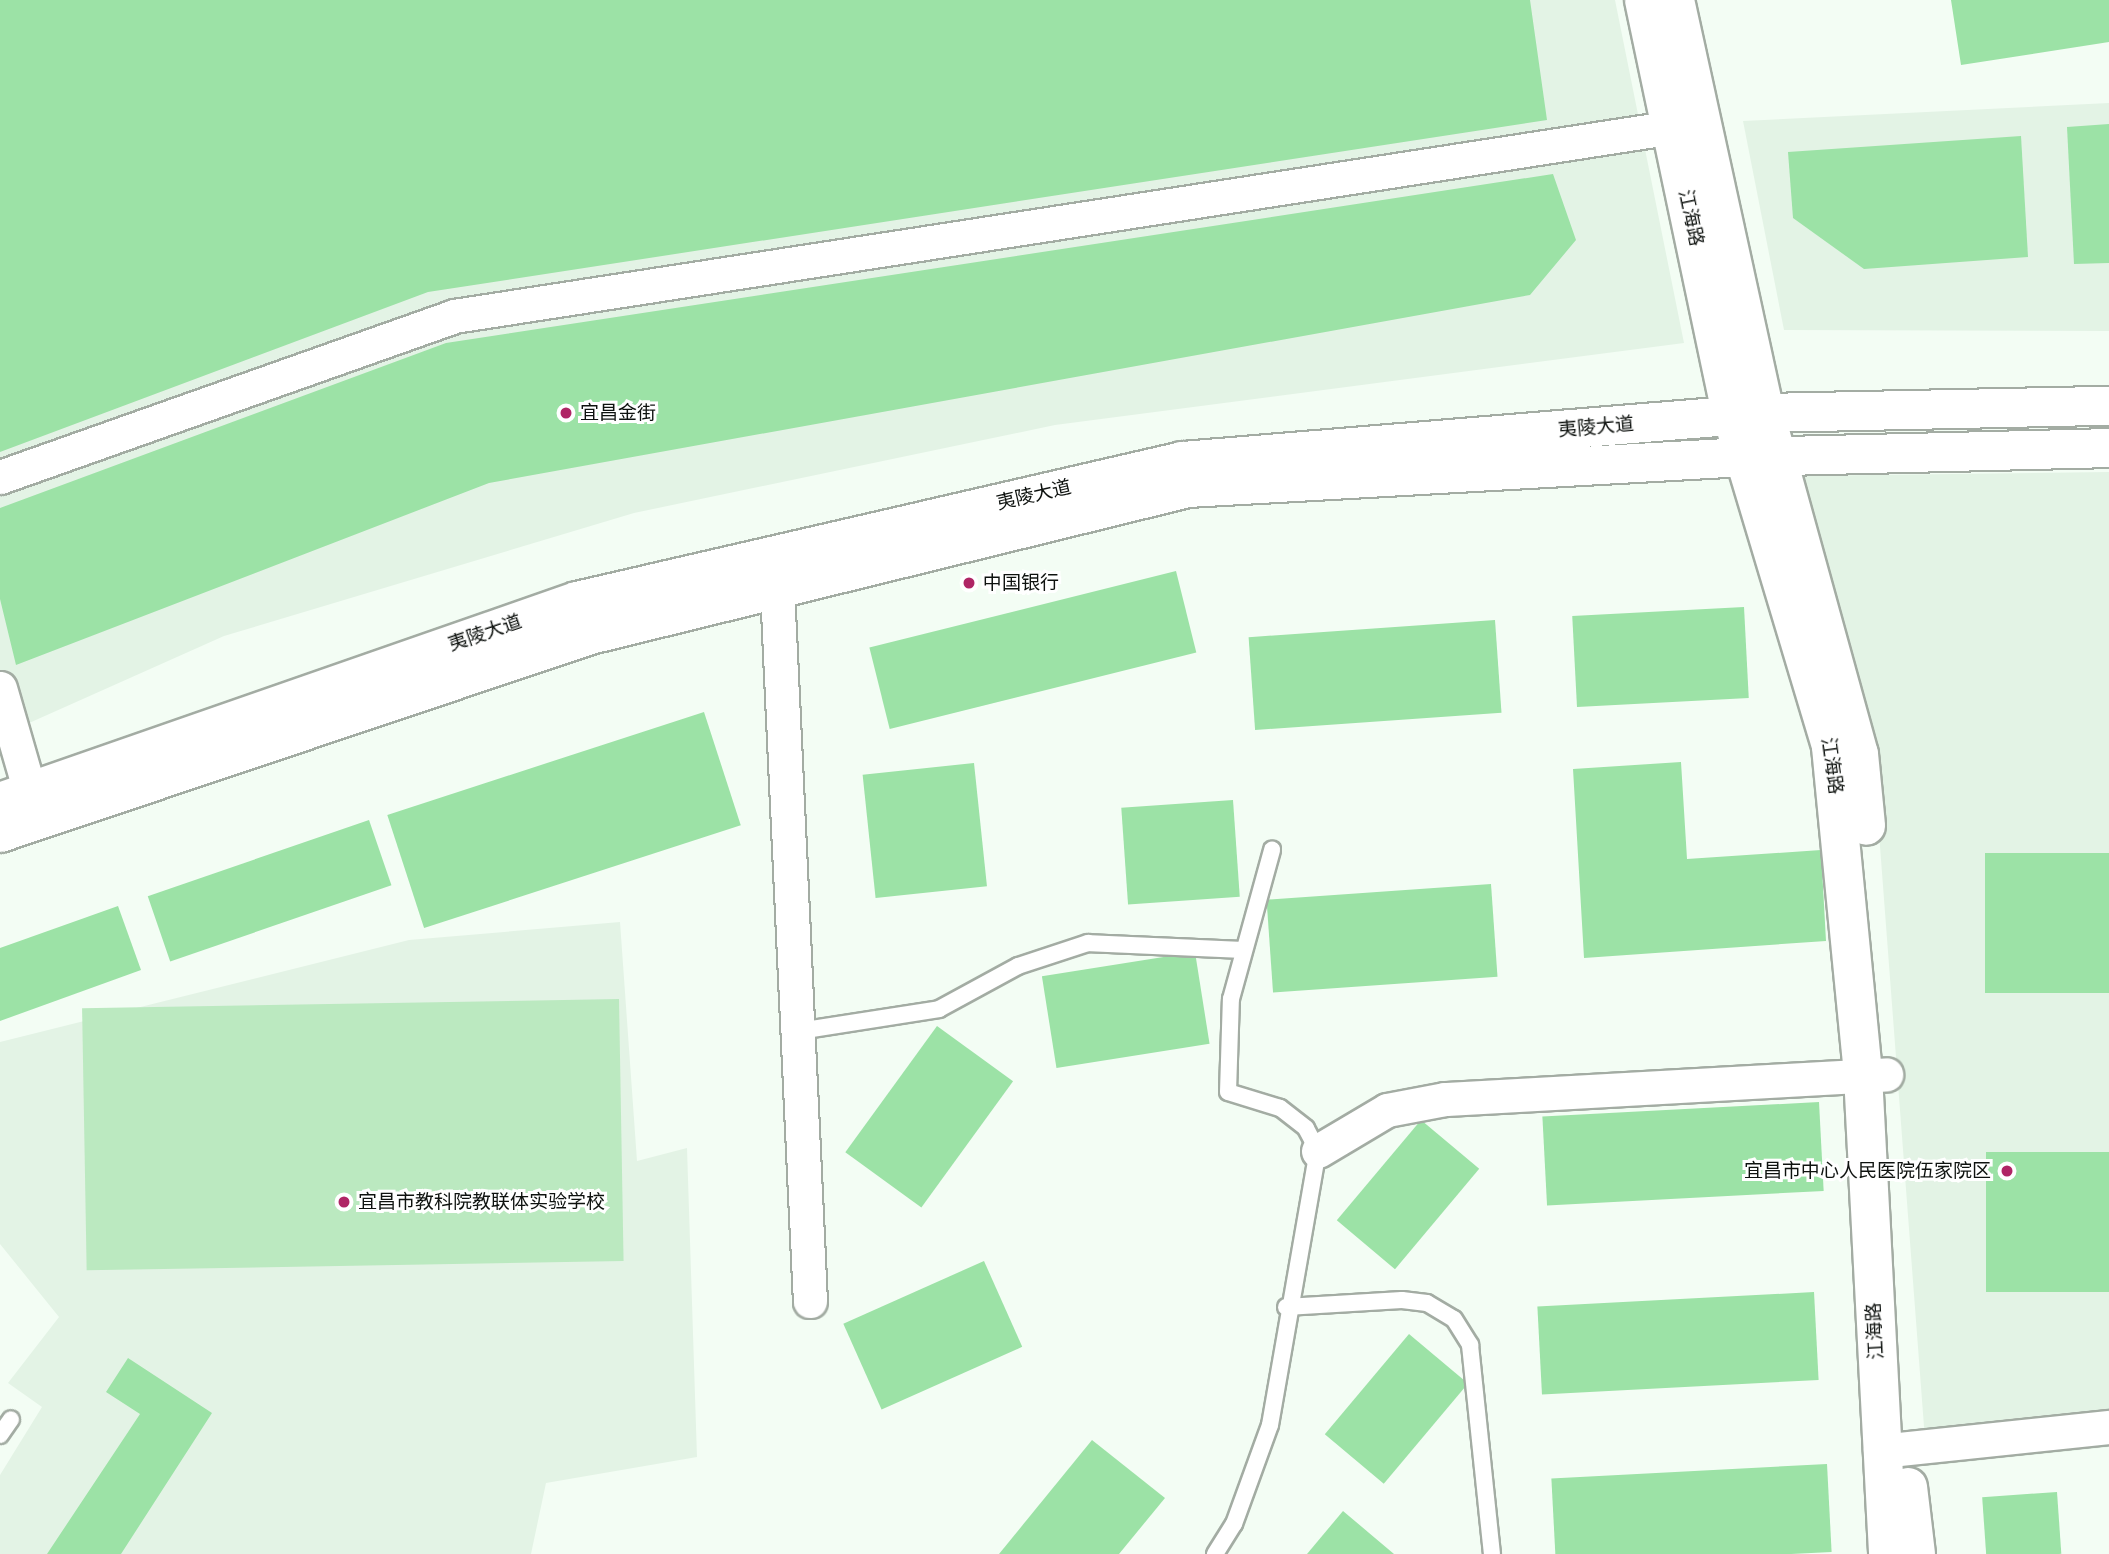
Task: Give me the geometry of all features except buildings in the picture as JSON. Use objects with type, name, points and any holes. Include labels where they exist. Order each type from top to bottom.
[{"type":"main road","name":"江海路","points":[[1644,0],[1672,127],[1749,414],[1832,747],[1875,1075],[1892,1451],[1888,1554]]},
{"type":"main road","name":"江海路","points":[[1675,0],[1749,414]]},
{"type":"main road","name":"夷陵大道","points":[[15,797],[578,601],[1183,461],[1749,414],[2109,406]]},
{"type":"main road","name":"夷陵大道","points":[[0,833],[590,635],[1188,488],[1760,457],[2109,448]]},
{"type":"main road","name":"江海路","points":[[1892,1451],[1916,1554]]},
{"type":"street","points":[[0,477],[454,316],[1672,127]]},
{"type":"street","points":[[777,589],[810,1301]]},
{"type":"street","points":[[0,688],[15,797]]},
{"type":"street","points":[[1318,1151],[1387,1110],[1445,1099],[1875,1075]]},
{"type":"street","points":[[1892,1451],[2109,1427]]},
{"type":"lane","points":[[1215,1554],[1234,1524],[1270,1425],[1286,1307],[1318,1151],[1306,1128],[1280,1108],[1228,1092],[1231,999],[1241,950],[1272,850]]},
{"type":"lane","points":[[799,1031],[939,1009],[1018,966],[1088,943],[1241,950]]},
{"type":"lane","points":[[1286,1307],[1402,1300],[1427,1303],[1454,1319],[1470,1345],[1492,1554]]},
{"type":"lane","points":[[0,1435],[11,1419]]},
{"type":"shaded area","points":[[0,0],[1615,0],[1684,343],[1055,425],[634,513],[224,636],[0,736]]},
{"type":"shaded area","points":[[2109,103],[2109,331],[1784,330],[1743,121]]},
{"type":"shaded area","name":"宜昌市中心人民医院伍家院区","points":[[2109,472],[2109,1447],[1927,1466],[1873,754],[1794,476]]},
{"type":"shaded area","name":"宜昌市教科院教联体实验学校","points":[[620,922],[637,1161],[687,1148],[697,1457],[546,1483],[531,1554],[0,1554],[0,1475],[42,1407],[8,1383],[59,1317],[0,1244],[0,1042],[409,940]]},
{"type":"green space","points":[[619,999],[624,1261],[87,1270],[82,1008]]},
{"type":"place","name":"宜昌金街","points":[[566,413]]},
{"type":"place","name":"中国银行","points":[[969,583]]},
{"type":"place","name":"宜昌市中心人民医院伍家院区","points":[[2007,1171]]},
{"type":"place","name":"宜昌市教科院教联体实验学校","points":[[344,1202]]}]
